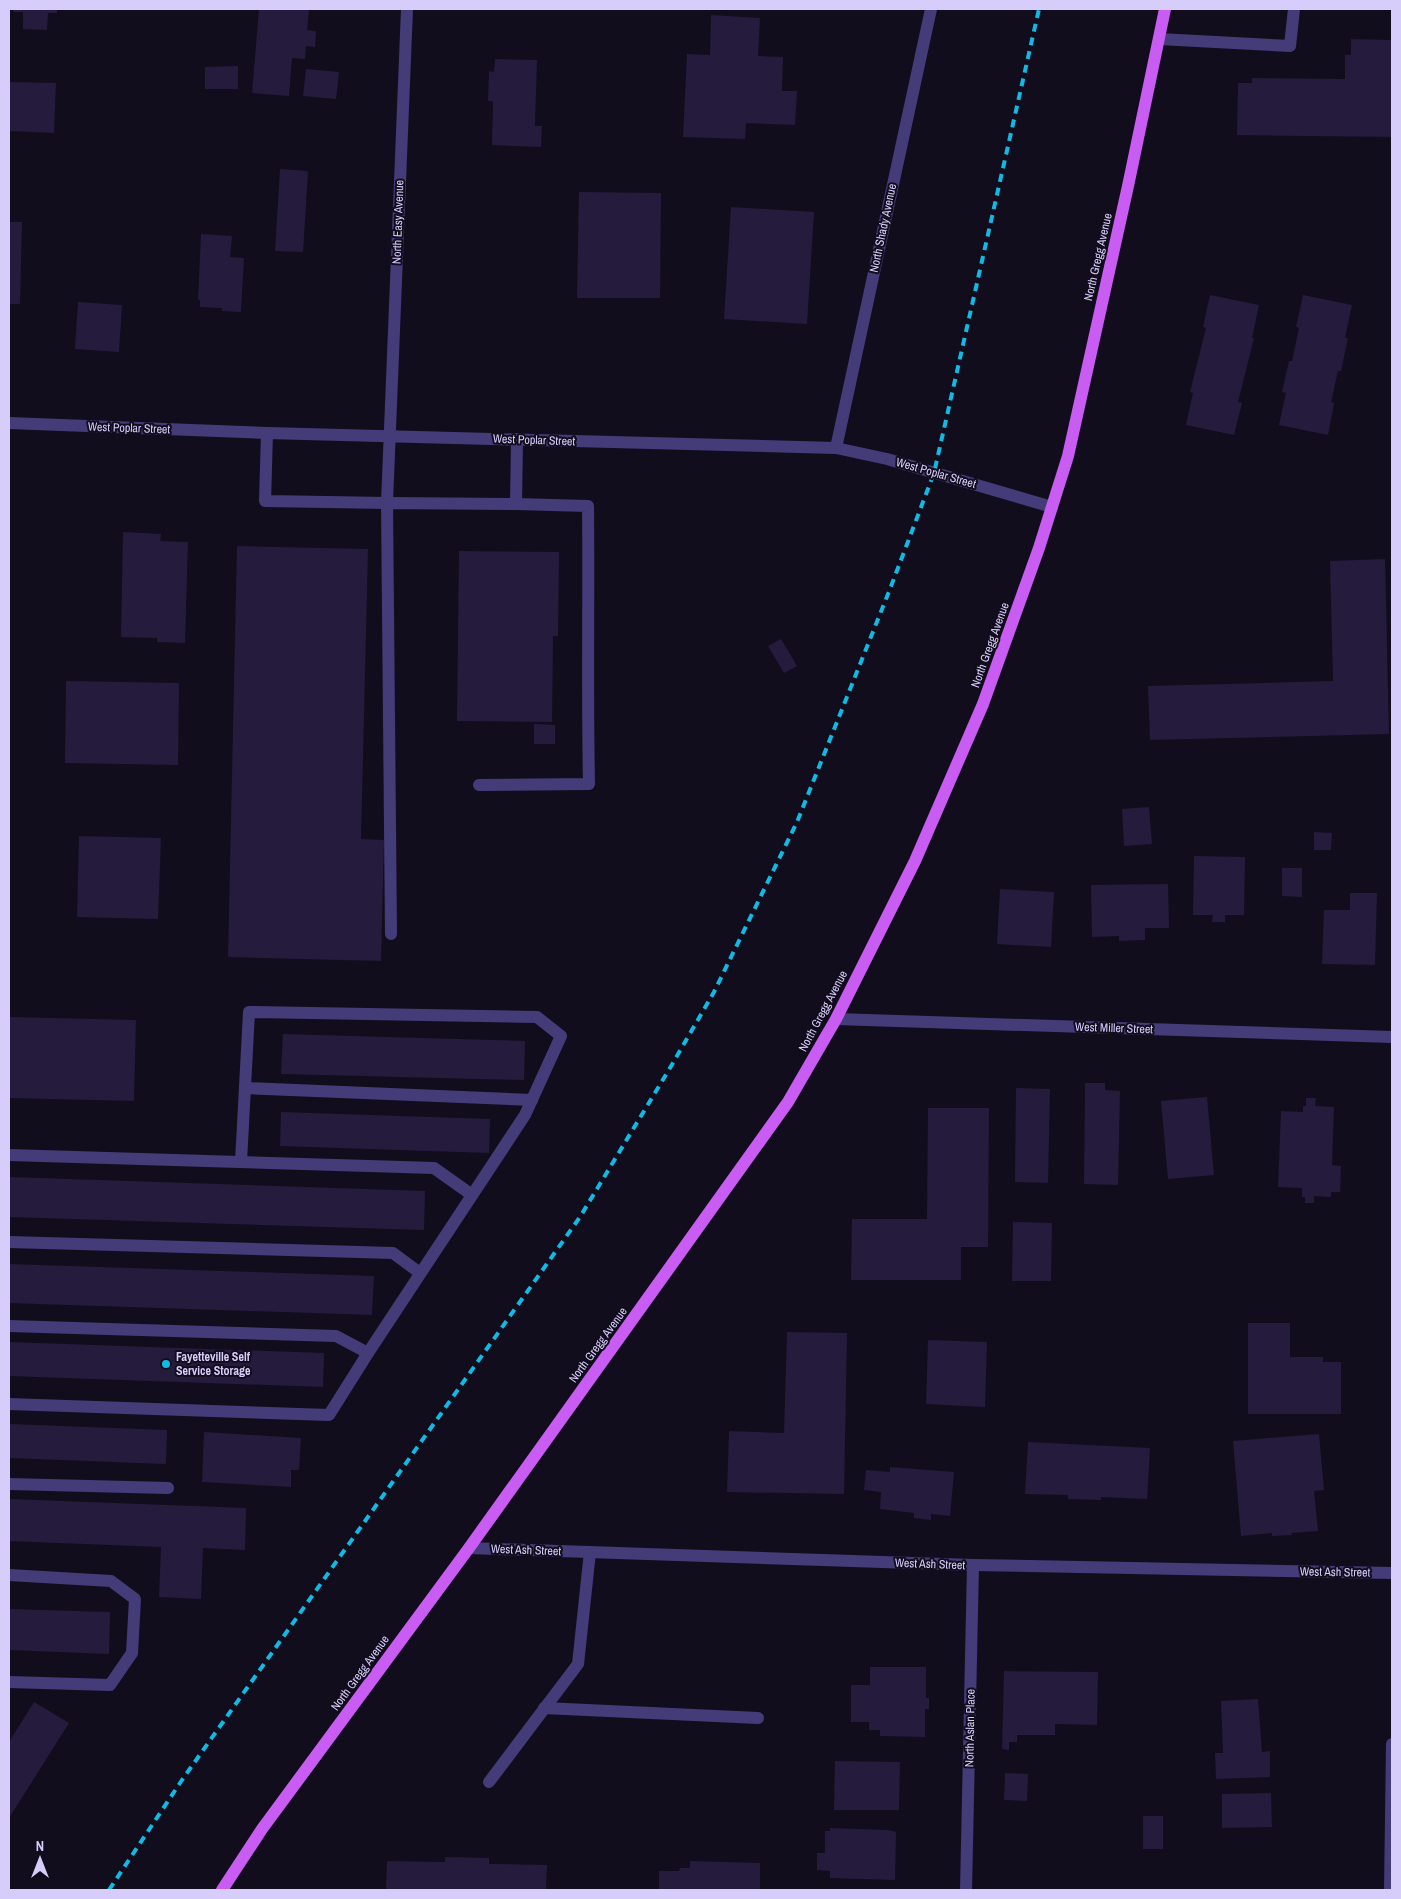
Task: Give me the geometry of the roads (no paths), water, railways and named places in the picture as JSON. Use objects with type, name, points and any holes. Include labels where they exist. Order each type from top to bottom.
[{"type":"main road","name":"North Gregg Avenue","points":[[222,1890],[262,1829],[468,1548],[788,1102],[836,1019],[914,861],[983,704],[1028,582],[1068,456],[1165,9]]},
{"type":"street","name":"North Easy Avenue","points":[[392,934],[387,503],[407,9]]},
{"type":"street","name":"North Shady Avenue","points":[[836,448],[931,9]]},
{"type":"street","points":[[1159,39],[1290,46],[1294,9]]},
{"type":"street","name":"West Poplar Street","points":[[9,423],[267,433],[836,448],[887,459],[1052,507]]},
{"type":"street","points":[[267,433],[265,501],[588,506],[590,643],[588,721],[590,784],[479,785]]},
{"type":"street","points":[[516,504],[517,439]]},
{"type":"street","points":[[9,1404],[329,1415],[525,1115],[561,1036],[537,1017],[249,1012],[241,1162]]},
{"type":"street","name":"West Miller Street","points":[[836,1019],[1392,1036]]},
{"type":"street","points":[[245,1088],[532,1100]]},
{"type":"street","points":[[9,1155],[434,1168],[472,1195]]},
{"type":"street","points":[[9,1242],[393,1253],[420,1273]]},
{"type":"street","points":[[9,1326],[336,1336],[368,1354]]},
{"type":"street","points":[[9,1484],[168,1488]]},
{"type":"street","name":"West Ash Street","points":[[468,1548],[973,1565],[1392,1573]]},
{"type":"street","points":[[489,1782],[578,1664],[590,1552]]},
{"type":"street","name":"North Aslan Place","points":[[966,1890],[973,1565]]},
{"type":"street","points":[[9,1575],[111,1581],[135,1599],[132,1653],[110,1685],[9,1682]]},
{"type":"street","points":[[544,1708],[758,1718]]},
{"type":"street","points":[[1390,1890],[1392,1744]]},
{"type":"railway","points":[[109,1890],[182,1780],[580,1217],[714,992],[797,822],[934,473],[1039,9]]},
{"type":"place","name":"Fayetteville Self Service Storage","points":[[166,1364]]}]
